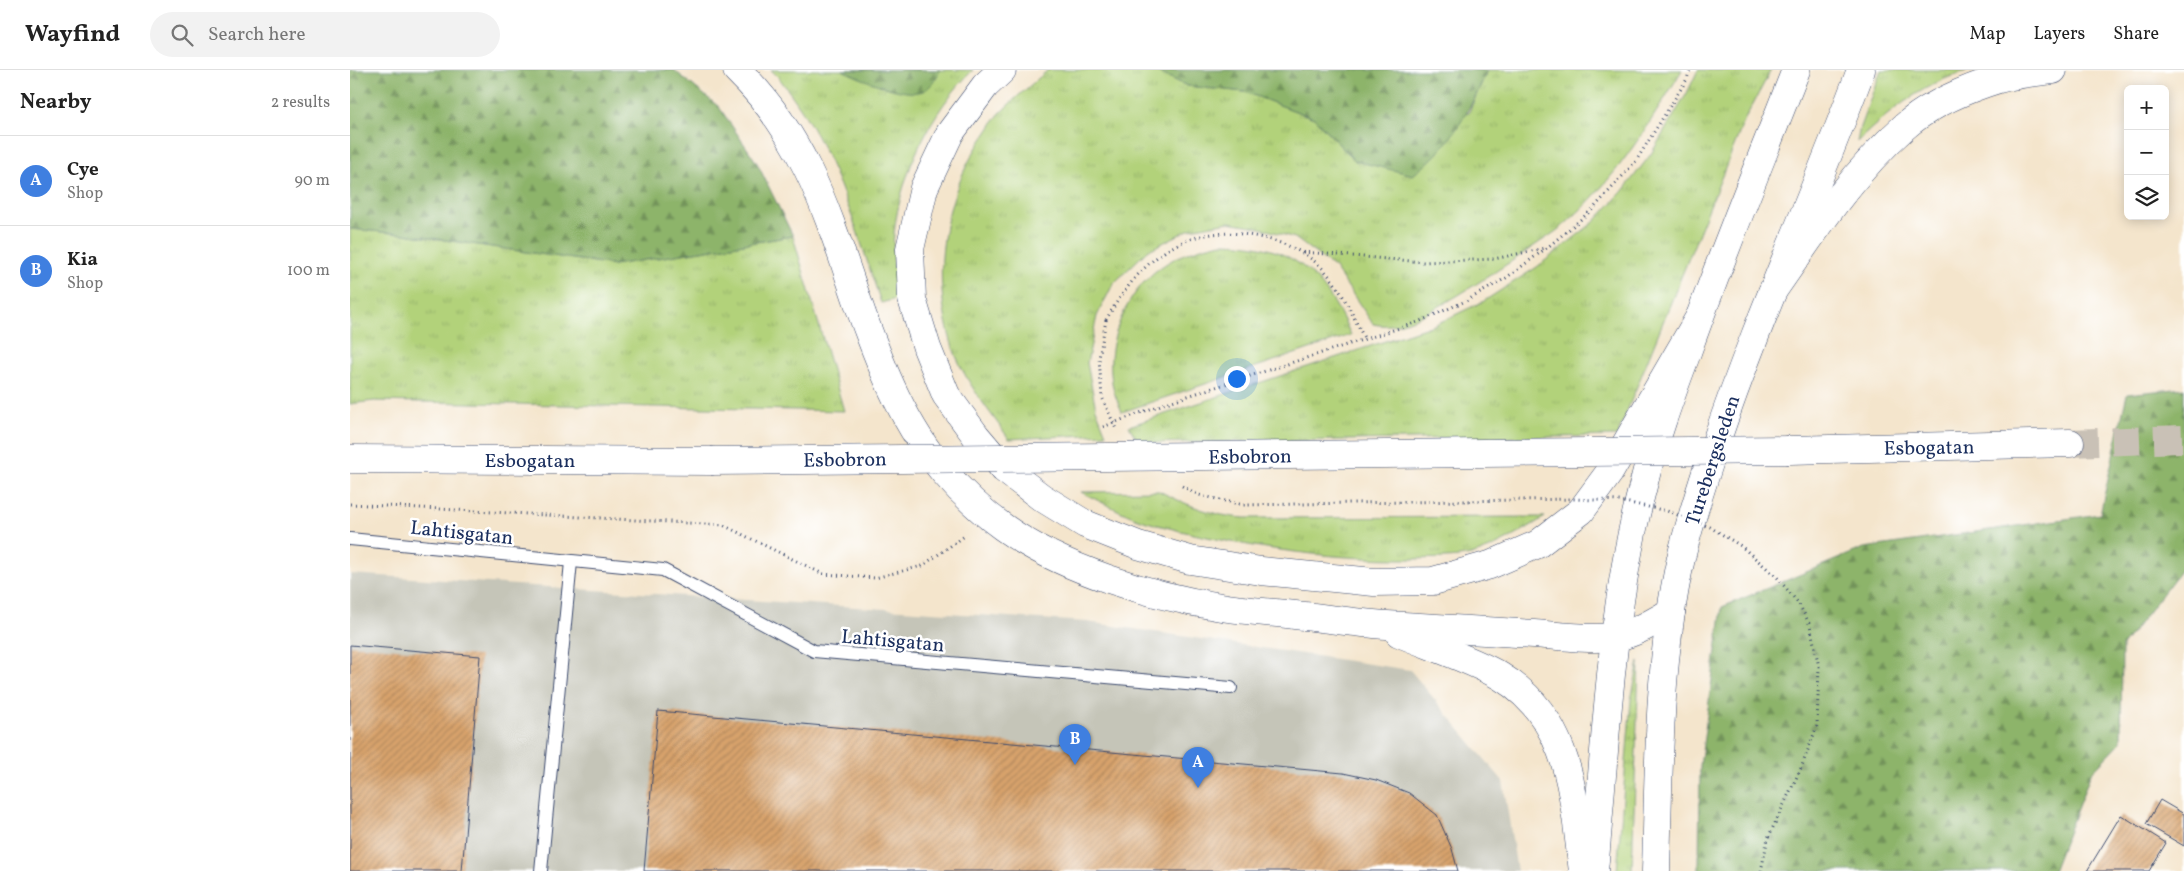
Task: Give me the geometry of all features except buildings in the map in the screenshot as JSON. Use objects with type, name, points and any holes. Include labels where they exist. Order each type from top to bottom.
[{"type":"main road","points":[[737,70],[761,93],[792,136],[816,183],[875,350],[899,404],[943,471],[981,510],[1004,528],[1052,554],[1098,575],[1144,590],[1220,607],[1376,624],[1570,637],[1616,637],[1642,629],[1670,612]]},
{"type":"main road","points":[[1002,70],[985,86],[950,134],[924,188],[910,249],[912,299],[927,348],[946,395],[976,436],[1004,469],[1041,497],[1085,524],[1138,545],[1190,560],[1261,571],[1374,582],[1433,581],[1490,565],[1538,544],[1581,511],[1609,473],[1698,318]]},
{"type":"main road","points":[[1594,871],[1616,637],[1626,563],[1643,485],[1669,400],[1698,318],[1796,70]]},
{"type":"main road","name":"Turebergsleden","points":[[1656,871],[1662,687],[1670,612],[1681,557],[1699,494],[1731,397],[1861,70]]},
{"type":"main road","points":[[1772,292],[1839,198],[1878,152],[1904,127],[1944,101],[1987,82],[2053,70]]},
{"type":"main road","name":"Esbogatan","points":[[1789,450],[2070,443]]},
{"type":"main road","name":"Esbobron","points":[[711,461],[1789,450]]},
{"type":"main road","name":"Esbogatan","points":[[350,460],[711,461]]},
{"type":"main road","points":[[1376,624],[1500,676],[1524,695],[1545,718],[1559,742],[1568,770],[1582,871]]},
{"type":"lane","name":"Lahtisgatan","points":[[350,539],[663,570],[814,652],[1231,688]]},
{"type":"lane","points":[[541,871],[571,562]]},
{"type":"path","points":[[1102,428],[1166,403],[1418,322],[1468,300],[1506,278],[1548,247],[1594,209],[1636,161],[1687,79],[1690,70]]},
{"type":"path","points":[[1118,433],[1102,397],[1099,358],[1106,320],[1120,294],[1140,270],[1164,251],[1192,238],[1221,232],[1247,234],[1275,240],[1302,252],[1323,269],[1340,290],[1364,338]]},
{"type":"path","points":[[1302,252],[1424,262],[1494,259],[1548,247]]},
{"type":"path","points":[[1179,485],[1199,495],[1243,505],[1572,499],[1620,501],[1667,511],[1710,528],[1741,546],[1777,577],[1799,604],[1810,624],[1819,667],[1817,726],[1801,768],[1768,838],[1761,871]]},
{"type":"path","points":[[350,504],[723,525],[823,574],[875,578],[922,566],[968,534]]},
{"type":"shaded area","points":[[350,574],[1087,622],[1410,670],[1503,781],[1517,871],[350,871]]},
{"type":"green space","points":[[350,70],[674,70],[719,107],[757,163],[793,236],[614,265],[404,234],[350,229]]},
{"type":"green space","points":[[771,70],[973,70],[931,124],[920,145],[903,188],[893,241],[896,299],[881,303],[835,173],[810,123],[795,100]]},
{"type":"green space","points":[[842,70],[940,70],[929,87],[923,91],[905,92],[859,78]]},
{"type":"green space","points":[[1048,70],[1154,70],[1187,86],[1245,92],[1314,118],[1355,161],[1469,112],[1486,70],[1682,70],[1630,152],[1583,208],[1553,233],[1515,259],[1457,296],[1427,313],[1406,322],[1395,325],[1373,324],[1335,268],[1295,238],[1257,227],[1229,222],[1190,229],[1147,251],[1113,284],[1097,316],[1087,363],[1096,409],[1106,434],[1009,439],[973,389],[956,356],[943,300],[941,271],[944,242],[949,214],[958,186],[970,160],[1000,113]]},
{"type":"green space","points":[[1154,70],[1486,70],[1486,73],[1472,102],[1447,142],[1426,165],[1413,175],[1355,161],[1314,118],[1245,92],[1187,86]]},
{"type":"green space","points":[[1698,70],[1771,70],[1745,119],[1617,436],[1139,443],[1129,426],[1434,325],[1484,301],[1537,267],[1594,222],[1622,192],[1651,154],[1687,93]]},
{"type":"green space","points":[[1881,70],[1970,70],[1938,82],[1909,98],[1857,142],[1860,127]]},
{"type":"green space","points":[[350,229],[404,234],[614,265],[793,236],[844,411],[374,401],[350,404]]},
{"type":"green space","points":[[1222,243],[1268,249],[1287,256],[1303,266],[1317,279],[1329,295],[1351,335],[1122,412],[1113,390],[1112,350],[1115,334],[1129,303],[1149,277],[1168,262],[1190,252]]},
{"type":"green space","points":[[2184,388],[2184,566],[2122,646],[2121,742],[2091,773],[2053,871],[1699,871],[1700,766],[1722,607],[1864,548],[2100,514],[2127,394]]},
{"type":"green space","points":[[1159,491],[1200,509],[1244,518],[1545,517],[1500,543],[1471,555],[1450,558],[1381,559],[1279,550],[1179,531],[1139,519],[1081,492]]},
{"type":"green space","points":[[1639,662],[1632,871],[1617,871],[1631,700]]},
{"type":"tunnel","points":[[2070,443],[2184,439]]},
{"type":"place","name":"Kia","points":[[1075,765]]},
{"type":"place","name":"Cye","points":[[1198,788]]}]
